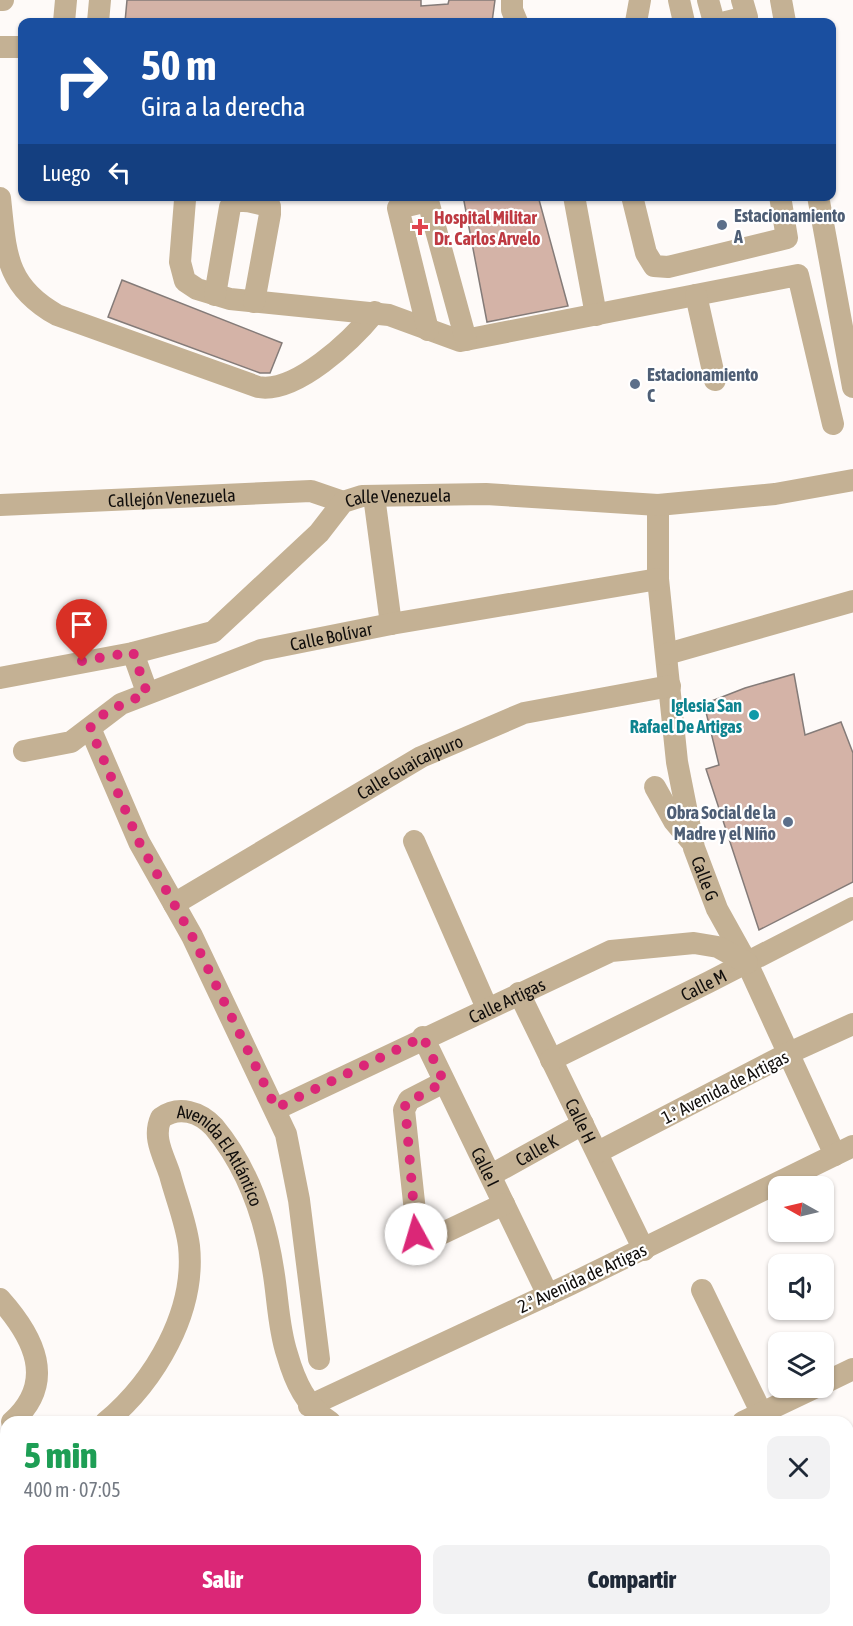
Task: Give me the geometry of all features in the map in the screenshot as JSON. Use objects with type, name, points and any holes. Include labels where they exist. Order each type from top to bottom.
[{"type":"street","points":[[64,18],[66,0]]},
{"type":"street","points":[[98,18],[99,0]]},
{"type":"street","points":[[512,0],[512,10],[516,18]]},
{"type":"street","points":[[637,18],[640,0]]},
{"type":"street","points":[[679,0],[683,18]]},
{"type":"street","points":[[708,0],[713,18]]},
{"type":"street","points":[[742,0],[747,17],[743,18]]},
{"type":"street","points":[[780,0],[784,18]]},
{"type":"street","points":[[0,47],[18,47]]},
{"type":"street","points":[[0,198],[11,268],[27,296],[57,315],[258,387],[277,388],[309,371],[360,331],[375,312]]},
{"type":"street","points":[[185,201],[180,262],[185,281],[215,295],[254,302],[375,312],[450,339],[466,340],[798,275],[833,424]]},
{"type":"street","points":[[215,295],[230,207],[234,201],[264,204],[270,207],[270,214],[254,302]]},
{"type":"street","points":[[428,330],[398,208],[428,201],[466,340]]},
{"type":"street","points":[[575,201],[596,315]]},
{"type":"street","points":[[634,201],[646,253],[654,266],[668,267],[787,238],[781,201]]},
{"type":"street","points":[[819,201],[853,387]]},
{"type":"street","points":[[696,295],[715,380]]},
{"type":"street","name":"Calle Venezuela","points":[[0,678],[133,652],[213,632],[319,533],[343,502],[362,496],[486,494],[658,505],[775,494],[853,480]]},
{"type":"street","name":"Callejón Venezuela","points":[[0,505],[310,491],[343,502]]},
{"type":"street","points":[[374,496],[391,624]]},
{"type":"street","name":"Calle G","points":[[658,505],[658,579],[668,654],[677,762],[693,843],[717,909],[747,963],[789,1053],[844,1151]]},
{"type":"street","name":"Calle Bolívar","points":[[24,751],[64,744],[90,728],[106,712],[147,693],[261,650],[391,624],[658,579]]},
{"type":"street","points":[[668,654],[853,601]]},
{"type":"street","points":[[213,632],[261,650]]},
{"type":"street","points":[[133,652],[147,693]]},
{"type":"street","name":"Calle Guaicaipuro","points":[[174,904],[421,756],[524,713],[670,686]]},
{"type":"street","points":[[90,728],[139,842],[192,936],[276,1108],[286,1134],[299,1200],[319,1359]]},
{"type":"street","points":[[655,787],[674,821],[693,843]]},
{"type":"street","points":[[414,841],[487,1008]]},
{"type":"street","name":"Calle M","points":[[551,1060],[853,908]]},
{"type":"street","name":"Calle Artigas","points":[[276,1108],[423,1037],[611,951],[694,943],[718,947],[747,963]]},
{"type":"street","name":"Calle H","points":[[519,993],[644,1250]]},
{"type":"street","name":"1.ª Avenida de Artigas","points":[[598,1152],[789,1053],[853,1024]]},
{"type":"street","name":"Calle I","points":[[423,1037],[548,1296]]},
{"type":"street","points":[[444,1082],[409,1100],[404,1110],[416,1234],[422,1241],[504,1203]]},
{"type":"street","name":"Avenida El Atlántico","points":[[113,1416],[123,1408],[155,1367],[169,1342],[184,1300],[190,1267],[189,1245],[157,1139],[161,1118],[172,1113],[186,1111],[208,1120],[224,1140],[259,1204],[273,1268],[284,1343],[293,1372],[309,1406]]},
{"type":"street","name":"Calle K","points":[[491,1175],[584,1124]]},
{"type":"street","name":"2.ª Avenida de Artigas","points":[[309,1406],[548,1296],[844,1151]]},
{"type":"street","points":[[702,1290],[752,1416]]},
{"type":"street","points":[[0,1299],[25,1330],[37,1367],[38,1384],[34,1398],[18,1416]]},
{"type":"street","points":[[834,1378],[853,1369]]},
{"type":"street","points":[[754,1416],[793,1398]]},
{"type":"street","points":[[309,1406],[322,1416]]},
{"type":"building","points":[[127,0],[421,0],[421,6],[448,4],[449,0],[495,0],[493,18],[125,18]]},
{"type":"building","points":[[464,201],[539,201],[568,306],[487,322]]},
{"type":"building","points":[[122,280],[282,343],[270,373],[260,373],[108,317]]},
{"type":"building","name":"Obra Social de la Madre y el Niño","points":[[794,674],[805,735],[841,722],[853,753],[853,882],[759,930],[706,769],[719,765],[704,704],[745,688]]},
{"type":"place","name":"Estacionamiento A","points":[[722,225]]},
{"type":"place","name":"Hospital Militar Dr. Carlos Arvelo","points":[[420,227]]},
{"type":"place","name":"Estacionamiento C","points":[[635,384]]},
{"type":"place","name":"Iglesia San Rafael De Artigas","points":[[754,715]]},
{"type":"place","name":"Obra Social de la Madre y el Niño","points":[[788,822]]},
{"type":"route","points":[[82,661],[133,652],[147,693],[106,712],[90,728],[139,842],[192,936],[276,1108],[423,1037],[444,1082],[405,1104],[416,1234]]}]
